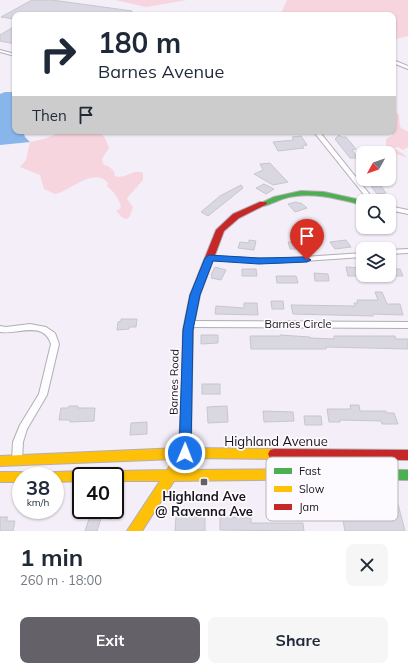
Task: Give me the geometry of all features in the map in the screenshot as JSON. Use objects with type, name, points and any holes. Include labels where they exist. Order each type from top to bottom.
[{"type":"street","points":[[0,52],[12,54]]},
{"type":"street","points":[[396,62],[408,68]]},
{"type":"street","points":[[318,134],[366,194]]},
{"type":"street","name":"Barnes Road","points":[[185,453],[189,324],[195,295],[220,230],[230,219],[286,195],[301,193],[316,194],[356,202]]},
{"type":"street","points":[[396,209],[408,212]]},
{"type":"street","points":[[396,252],[408,251]]},
{"type":"street","points":[[209,258],[274,261],[356,255]]},
{"type":"street","name":"Barnes Circle","points":[[189,324],[408,325]]},
{"type":"street","points":[[0,329],[6,330],[30,327],[43,329],[52,335],[55,344],[43,395],[23,428],[18,442],[17,460]]},
{"type":"street","points":[[134,531],[172,476],[185,453]]},
{"type":"street","name":"Highland Avenue","points":[[0,461],[185,453],[408,454]]},
{"type":"street","points":[[124,476],[266,475]]},
{"type":"street","points":[[398,475],[408,475]]},
{"type":"street","points":[[0,477],[12,477]]},
{"type":"shaded area","points":[[115,0],[187,0],[146,7]]},
{"type":"shaded area","points":[[287,0],[408,0],[408,36],[396,39],[396,12],[281,12]]},
{"type":"shaded area","points":[[396,112],[399,115],[400,127],[408,131],[408,147],[403,150],[396,148],[396,146],[386,146],[386,139],[393,135],[392,134],[396,134]]},
{"type":"shaded area","points":[[56,134],[102,134],[109,148],[102,160],[104,165],[108,166],[114,171],[115,176],[122,177],[136,172],[143,173],[143,180],[127,199],[133,207],[130,216],[127,219],[123,218],[116,211],[121,208],[118,198],[107,186],[108,183],[102,178],[89,178],[55,194],[44,189],[40,175],[20,167],[26,160],[30,142],[44,139]]},
{"type":"shaded area","points":[[396,149],[406,156],[396,154]]},
{"type":"water","points":[[12,92],[12,134],[24,134],[30,142],[0,145],[0,94]]},
{"type":"building","points":[[32,0],[52,0],[132,11],[12,12],[12,19],[1,17]]},
{"type":"building","points":[[12,28],[12,43],[0,41],[0,35]]},
{"type":"building","points":[[339,135],[341,137],[346,137],[356,149],[352,150],[356,158],[350,158],[335,139]]},
{"type":"building","points":[[301,136],[307,145],[302,146],[304,148],[278,151],[273,142],[294,140],[292,137]]},
{"type":"building","points":[[270,163],[288,182],[273,185],[254,174],[263,170],[260,164]]},
{"type":"building","points":[[264,184],[274,189],[266,194],[256,188]]},
{"type":"building","points":[[241,185],[243,188],[208,216],[201,212],[220,196]]},
{"type":"building","points":[[371,186],[381,186],[386,193],[377,194]]},
{"type":"building","points":[[296,202],[301,203],[307,208],[295,212],[288,204]]},
{"type":"building","points":[[249,240],[256,241],[254,250],[238,248],[240,242],[249,243]]},
{"type":"building","points":[[346,240],[351,247],[335,249],[330,242]]},
{"type":"building","points":[[288,242],[298,242],[300,249],[290,249]]},
{"type":"building","points":[[215,267],[226,270],[221,280],[211,278]]},
{"type":"building","points":[[346,267],[356,268],[356,276],[348,276]]},
{"type":"building","points":[[242,269],[256,269],[257,276],[242,276]]},
{"type":"building","points":[[396,269],[400,269],[403,276],[396,276]]},
{"type":"building","points":[[314,273],[328,274],[329,281],[315,281]]},
{"type":"building","points":[[276,276],[296,276],[298,283],[277,283]]},
{"type":"building","points":[[375,292],[382,292],[387,304],[400,304],[403,315],[373,314],[373,316],[293,314],[291,305],[355,306],[354,303],[358,303],[357,300],[378,300]]},
{"type":"building","points":[[271,301],[283,301],[284,309],[272,309]]},
{"type":"building","points":[[244,303],[257,303],[258,315],[215,314],[216,306],[244,308]]},
{"type":"building","points":[[121,319],[137,319],[136,327],[117,330],[118,322],[121,321]]},
{"type":"building","points":[[201,335],[218,335],[218,343],[201,344]]},
{"type":"building","points":[[280,335],[334,339],[334,336],[395,336],[396,339],[408,339],[408,349],[326,347],[326,349],[251,349],[250,336],[281,336]]},
{"type":"building","points":[[202,384],[220,384],[220,394],[202,394]]},
{"type":"building","points":[[350,405],[359,405],[360,411],[386,411],[387,413],[394,413],[398,424],[382,424],[381,421],[340,420],[340,422],[329,422],[327,409],[351,409]]},
{"type":"building","points":[[69,406],[78,406],[78,408],[95,408],[94,421],[70,422],[70,420],[59,420],[61,408],[68,408]]},
{"type":"building","points":[[227,406],[228,422],[208,423],[207,407]]},
{"type":"building","points":[[263,411],[293,412],[294,421],[264,422]]},
{"type":"building","points":[[304,416],[321,416],[322,425],[305,425]]},
{"type":"building","points":[[147,422],[147,434],[130,435],[131,423]]},
{"type":"building","points":[[398,504],[405,531],[345,531],[343,521],[398,521]]},
{"type":"building","points":[[0,517],[8,517],[6,521],[15,521],[13,531],[0,531]]},
{"type":"building","points":[[176,517],[205,517],[205,531],[175,531]]},
{"type":"building","points":[[220,517],[251,518],[251,523],[303,523],[304,531],[220,530]]},
{"type":"building","points":[[89,519],[101,519],[97,531],[85,531]]},
{"type":"traffic: fast","points":[[263,204],[277,198],[301,193],[324,194],[356,201]]},
{"type":"traffic: fast","points":[[398,475],[408,475]]},
{"type":"traffic: slow","points":[[134,531],[185,453],[187,377]]},
{"type":"traffic: slow","points":[[0,461],[185,453],[274,454]]},
{"type":"traffic: slow","points":[[124,476],[266,475]]},
{"type":"traffic: slow","points":[[64,477],[72,476]]},
{"type":"traffic: slow","points":[[0,477],[12,477]]},
{"type":"traffic: jam","points":[[187,377],[188,330],[195,295],[220,230],[236,216],[263,204]]},
{"type":"traffic: jam","points":[[274,454],[408,455]]},
{"type":"place","name":"Highland Ave @ Ravenna Ave","points":[[204,482]]},
{"type":"route","points":[[185,453],[188,330],[195,295],[209,258],[259,261],[307,260]]}]
